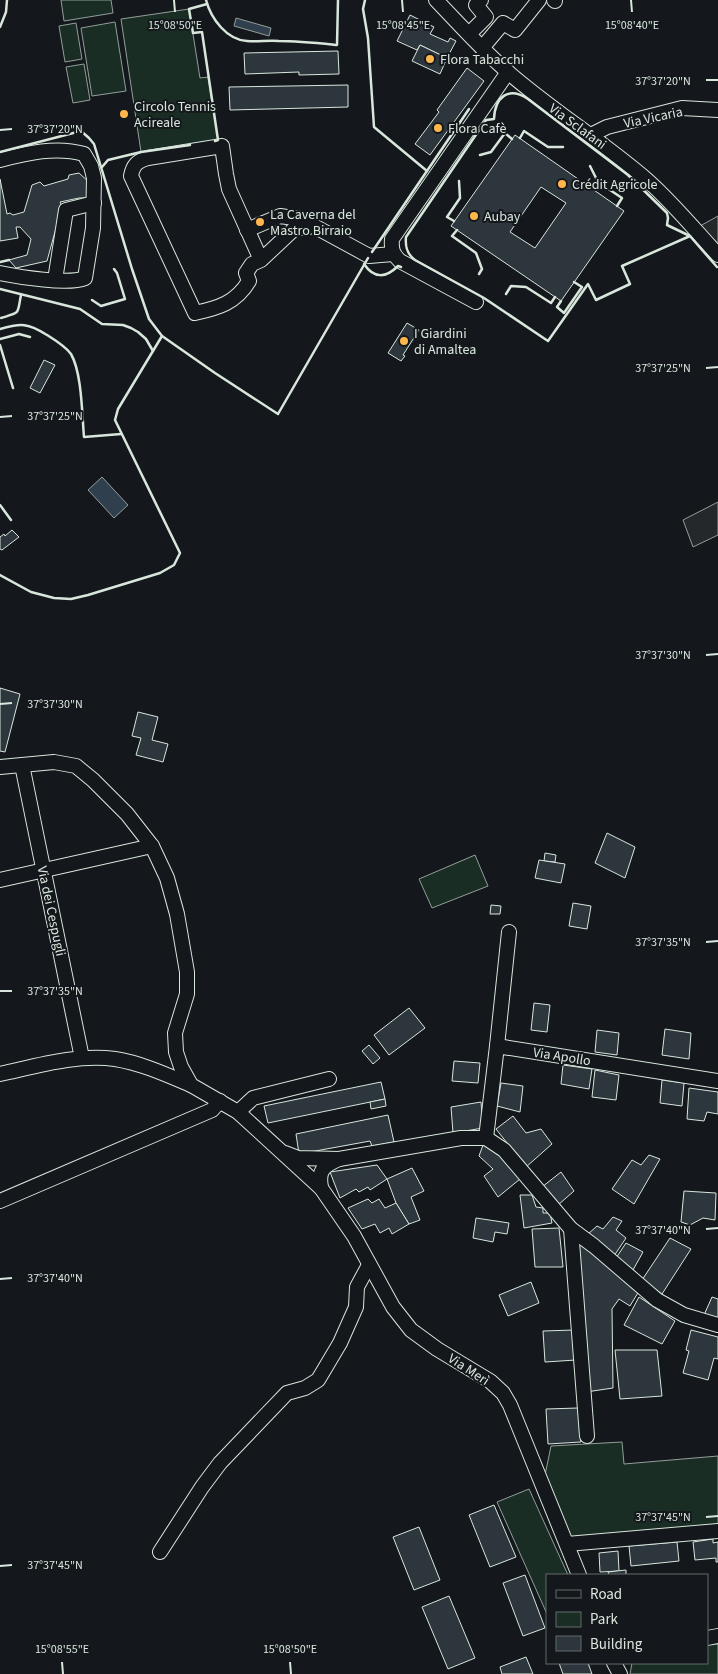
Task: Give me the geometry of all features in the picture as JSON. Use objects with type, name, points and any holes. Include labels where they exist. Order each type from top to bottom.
[{"type":"street","name":"Via Sclafani","points":[[436,0],[508,72],[649,182],[718,255]]},
{"type":"street","points":[[481,0],[476,5],[498,29]]},
{"type":"street","points":[[482,48],[503,23],[515,30],[539,0]]},
{"type":"street","points":[[469,34],[486,17]]},
{"type":"street","points":[[476,302],[400,261],[393,254],[391,248],[392,240],[508,72]]},
{"type":"street","name":"Via Vicaria","points":[[591,135],[606,127],[682,108],[718,110]]},
{"type":"street","points":[[260,260],[229,188],[222,146],[148,158],[139,161],[132,167],[131,176],[195,313],[226,304],[242,293],[249,282],[246,273],[252,264],[260,260],[294,229],[314,226]]},
{"type":"street","points":[[0,160],[59,150],[73,151],[84,154],[91,166],[94,178],[93,228],[85,278],[79,281],[55,280],[0,273]]},
{"type":"street","points":[[55,280],[66,210],[94,203]]},
{"type":"street","points":[[247,230],[280,216],[301,219],[369,256],[393,254]]},
{"type":"street","points":[[0,767],[54,762],[76,766],[127,814],[152,846],[167,878],[177,914],[187,972],[187,994],[175,1033],[176,1052],[181,1067],[192,1085]]},
{"type":"street","name":"Via dei Cespugli","points":[[22,765],[82,1058]]},
{"type":"street","points":[[0,880],[152,846]]},
{"type":"street","points":[[486,1138],[508,932]]},
{"type":"street","name":"Via Apollo","points":[[497,1046],[718,1081]]},
{"type":"street","name":"Via Merì","points":[[0,1074],[82,1058],[115,1059],[150,1069],[192,1085],[238,1112],[321,1188],[354,1236],[393,1307],[411,1330],[437,1349],[490,1381],[503,1393],[510,1405],[579,1574]]},
{"type":"street","points":[[238,1112],[252,1098],[329,1079]]},
{"type":"street","points":[[0,1201],[212,1110],[220,1101]]},
{"type":"street","points":[[280,1152],[298,1158],[339,1159],[461,1138],[486,1138],[504,1150],[571,1229],[658,1300],[684,1315],[718,1325]]},
{"type":"street","points":[[321,1188],[321,1173],[325,1165],[339,1159]]},
{"type":"street","points":[[571,1229],[587,1436]]},
{"type":"street","points":[[160,1552],[202,1487],[220,1463],[288,1393],[305,1388],[318,1380],[340,1343],[356,1307],[357,1287],[369,1265]]},
{"type":"street","points":[[567,1544],[718,1531]]},
{"type":"green space","points":[[61,0],[111,0],[113,13],[64,21]]},
{"type":"green space","points":[[189,9],[200,78],[208,77],[218,140],[141,152],[121,19]]},
{"type":"green space","points":[[115,22],[126,91],[92,96],[81,28]]},
{"type":"green space","points":[[76,23],[82,59],[65,62],[59,26]]},
{"type":"green space","points":[[84,64],[90,100],[73,103],[66,67]]},
{"type":"green space","points":[[475,855],[488,886],[432,908],[419,879]]},
{"type":"green space","points":[[622,1442],[624,1464],[718,1456],[718,1526],[569,1542],[544,1480],[551,1446]]},
{"type":"green space","points":[[529,1489],[568,1574],[546,1574],[546,1612],[497,1502]]},
{"type":"green space","points":[[718,1643],[718,1674],[630,1674],[632,1664],[708,1664],[708,1645]]},
{"type":"shaded area","points":[[718,216],[718,249],[700,226]]},
{"type":"shaded area","points":[[718,502],[718,535],[693,547],[683,520]]},
{"type":"water","points":[[236,18],[271,28],[269,36],[234,26]]},
{"type":"water","points":[[102,477],[128,505],[114,518],[88,490]]},
{"type":"building","points":[[410,15],[434,27],[430,34],[448,42],[450,38],[456,41],[447,58],[420,45],[417,50],[397,41]]},
{"type":"building","name":"Flora Tabacchi","points":[[420,45],[447,58],[440,74],[412,61]]},
{"type":"building","points":[[338,51],[339,74],[299,75],[299,72],[245,74],[244,53]]},
{"type":"building","name":"Flora Cafè","points":[[467,68],[484,81],[430,155],[415,144],[439,112],[437,110]]},
{"type":"building","points":[[348,85],[348,107],[230,110],[229,87]]},
{"type":"building","points":[[515,135],[624,211],[561,301],[451,226]],"holes":[[[541,187],[566,203],[535,248],[510,232]]]},
{"type":"building","points":[[79,173],[91,184],[87,198],[60,202],[62,206],[47,261],[16,268],[9,260],[27,255],[31,239],[20,227],[16,227],[18,238],[0,241],[0,179],[7,214],[13,215],[24,212],[32,185],[40,182],[44,186],[68,179],[69,175]]},
{"type":"building","name":"I Giardini di Amaltea","points":[[407,323],[419,330],[401,361],[388,353]]},
{"type":"building","points":[[44,360],[55,365],[40,393],[30,388]]},
{"type":"building","points":[[12,530],[19,537],[2,550],[0,549],[0,537],[4,534],[5,536]]},
{"type":"building","points":[[0,688],[20,694],[5,752],[0,751]]},
{"type":"building","points":[[138,712],[158,717],[152,740],[168,744],[163,762],[136,755],[141,738],[132,736]]},
{"type":"building","points":[[607,833],[635,847],[625,878],[595,863]]},
{"type":"building","points":[[545,853],[556,855],[555,862],[544,861]]},
{"type":"building","points":[[539,860],[565,864],[561,883],[535,878]]},
{"type":"building","points":[[573,903],[591,906],[587,929],[569,926]]},
{"type":"building","points":[[491,905],[501,906],[500,914],[490,914]]},
{"type":"building","points":[[534,1003],[550,1005],[547,1032],[531,1030]]},
{"type":"building","points":[[409,1008],[425,1028],[389,1055],[374,1035]]},
{"type":"building","points":[[665,1029],[691,1033],[689,1059],[662,1055]]},
{"type":"building","points":[[597,1030],[619,1033],[617,1055],[595,1052]]},
{"type":"building","points":[[369,1045],[380,1058],[373,1064],[362,1051]]},
{"type":"building","points":[[454,1061],[480,1063],[478,1083],[452,1081]]},
{"type":"building","points":[[563,1065],[592,1069],[589,1089],[561,1084]]},
{"type":"building","points":[[595,1070],[619,1075],[616,1100],[592,1097]]},
{"type":"building","points":[[662,1080],[684,1083],[682,1106],[660,1103]]},
{"type":"building","points":[[381,1082],[385,1099],[268,1123],[264,1106]]},
{"type":"building","points":[[501,1083],[523,1086],[520,1112],[497,1106]]},
{"type":"building","points":[[689,1088],[718,1092],[718,1114],[707,1112],[704,1121],[687,1119]]},
{"type":"building","points":[[385,1099],[386,1106],[371,1109],[370,1102]]},
{"type":"building","points":[[481,1102],[483,1128],[453,1133],[451,1107]]},
{"type":"building","points":[[388,1115],[394,1142],[372,1146],[370,1141],[299,1154],[296,1134]]},
{"type":"building","points":[[513,1116],[526,1133],[541,1129],[552,1144],[526,1167],[496,1129]]},
{"type":"building","points":[[483,1145],[500,1154],[520,1179],[498,1197],[484,1176],[493,1169],[479,1156]]},
{"type":"building","points":[[649,1155],[660,1159],[634,1204],[612,1189],[632,1160],[641,1165]]},
{"type":"building","points":[[377,1165],[387,1179],[370,1190],[368,1187],[359,1192],[356,1189],[340,1198],[330,1172]]},
{"type":"building","points":[[412,1168],[424,1191],[411,1197],[420,1220],[409,1224],[396,1203],[387,1179]]},
{"type":"building","points":[[561,1172],[574,1191],[558,1205],[542,1187]]},
{"type":"building","points":[[684,1191],[716,1193],[715,1220],[703,1218],[690,1225],[681,1222]]},
{"type":"building","points":[[520,1195],[532,1195],[536,1207],[543,1208],[543,1213],[550,1213],[552,1223],[524,1228]]},
{"type":"building","points":[[368,1199],[372,1203],[379,1199],[385,1208],[396,1203],[409,1224],[392,1234],[389,1228],[380,1233],[375,1224],[362,1229],[348,1208]]},
{"type":"building","points":[[613,1217],[622,1221],[616,1230],[626,1238],[614,1256],[587,1235],[597,1226],[603,1229]]},
{"type":"building","points":[[476,1218],[509,1223],[507,1234],[495,1232],[493,1242],[473,1238]]},
{"type":"building","points":[[559,1228],[563,1267],[535,1267],[532,1229]]},
{"type":"building","points":[[575,1238],[639,1291],[630,1306],[619,1299],[612,1309],[613,1388],[586,1392]]},
{"type":"building","points":[[670,1238],[691,1249],[662,1294],[642,1280]]},
{"type":"building","points":[[626,1243],[643,1252],[633,1270],[616,1258]]},
{"type":"building","points":[[531,1282],[539,1303],[508,1316],[499,1295]]},
{"type":"building","points":[[639,1297],[675,1321],[662,1344],[624,1325]]},
{"type":"building","points":[[712,1297],[718,1299],[718,1319],[704,1315]]},
{"type":"building","points":[[574,1330],[576,1360],[545,1362],[543,1331]]},
{"type":"building","points":[[691,1330],[718,1337],[718,1359],[714,1358],[708,1380],[683,1373],[689,1351],[686,1350]]},
{"type":"building","points":[[615,1350],[657,1350],[662,1396],[620,1399]]},
{"type":"building","points":[[578,1408],[581,1442],[548,1444],[546,1409]]},
{"type":"building","points":[[494,1505],[516,1557],[490,1567],[469,1515]]},
{"type":"building","points":[[419,1527],[440,1580],[414,1590],[393,1537]]},
{"type":"building","points":[[713,1539],[713,1543],[718,1542],[718,1562],[716,1562],[716,1558],[695,1560],[693,1542]]},
{"type":"building","points":[[677,1542],[679,1561],[631,1566],[629,1546]]},
{"type":"building","points":[[618,1551],[619,1571],[600,1572],[599,1553]]},
{"type":"building","points":[[626,1570],[626,1574],[609,1574],[608,1572]]},
{"type":"building","points":[[525,1575],[545,1628],[523,1636],[503,1583]]},
{"type":"building","points":[[449,1596],[475,1658],[448,1669],[422,1607]]},
{"type":"building","points":[[526,1657],[533,1674],[502,1674],[500,1667]]},
{"type":"building","points":[[559,1664],[588,1664],[592,1674],[563,1674]]},
{"type":"wall","points":[[0,27],[6,12],[7,0]]},
{"type":"wall","points":[[206,0],[208,7],[221,27],[227,33],[240,40],[293,41],[337,45],[338,0]]},
{"type":"wall","points":[[365,0],[363,9],[368,38],[374,127],[427,171]]},
{"type":"wall","points":[[207,4],[189,9],[193,33],[202,32],[218,140],[215,141]]},
{"type":"wall","points":[[690,236],[622,266],[630,284],[596,300],[588,284],[548,341],[484,298],[415,260],[408,253],[406,247],[406,237],[486,120],[494,119],[500,100],[504,96],[514,94],[528,99],[628,175],[667,213],[667,225],[690,236],[717,267]]},
{"type":"wall","points":[[372,252],[469,109]]},
{"type":"wall","points":[[0,152],[81,131],[89,138],[94,144],[149,319],[162,336],[278,414],[368,258]]},
{"type":"wall","points":[[520,138],[524,131],[548,147],[563,147]]},
{"type":"wall","points":[[480,155],[491,152],[505,133],[512,139]]},
{"type":"wall","points":[[102,167],[108,160],[141,152],[190,145]]},
{"type":"wall","points":[[590,166],[598,182],[622,198],[617,206]]},
{"type":"wall","points":[[454,221],[447,217],[460,198],[459,181]]},
{"type":"wall","points":[[457,230],[452,236],[476,253],[482,269],[479,274]]},
{"type":"wall","points":[[0,262],[9,260]]},
{"type":"wall","points":[[364,264],[372,272],[380,275],[385,275],[398,266],[401,267]]},
{"type":"wall","points":[[92,300],[101,306],[125,299],[114,269]]},
{"type":"wall","points":[[561,301],[557,307],[564,313],[582,287],[574,282]]},
{"type":"wall","points":[[506,294],[511,286],[526,287],[551,303],[555,297]]},
{"type":"wall","points":[[0,289],[80,309],[102,324],[123,325],[131,328],[146,339],[153,351]]},
{"type":"wall","points":[[1,318],[17,312],[21,295]]},
{"type":"wall","points":[[0,329],[19,325],[29,326],[66,348],[75,362],[81,394],[84,437],[121,434]]},
{"type":"wall","points":[[0,339],[19,334],[30,337]]},
{"type":"wall","points":[[0,575],[31,592],[54,598],[71,599],[160,573],[174,565],[180,553],[115,420],[118,409],[162,336]]},
{"type":"wall","points":[[0,345],[13,388]]},
{"type":"wall","points":[[0,505],[11,520]]},
{"type":"place","name":"Flora Tabacchi","points":[[430,59]]},
{"type":"place","name":"Circolo Tennis Acireale","points":[[124,114]]},
{"type":"place","name":"Flora Cafè","points":[[438,128]]},
{"type":"place","name":"Crédit Agricole","points":[[562,184]]},
{"type":"place","name":"Aubay","points":[[474,216]]},
{"type":"place","name":"La Caverna del Mastro Birraio","points":[[260,222]]},
{"type":"place","name":"I Giardini di Amaltea","points":[[404,341]]}]
